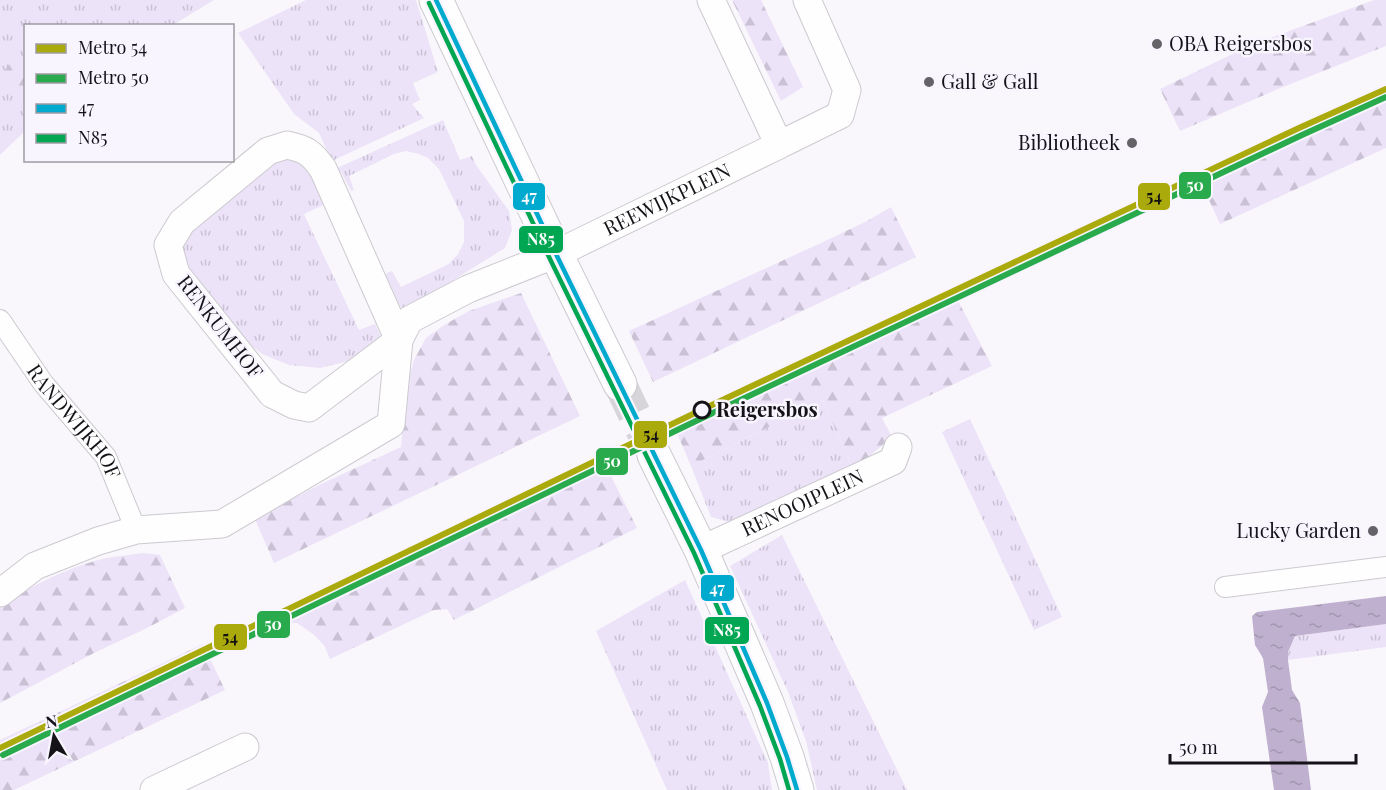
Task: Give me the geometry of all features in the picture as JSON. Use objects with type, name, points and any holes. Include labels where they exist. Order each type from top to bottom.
[{"type":"street","points":[[436,0],[620,384]]},
{"type":"street","points":[[711,0],[779,145]]},
{"type":"street","name":"REEWIJKPLEIN","points":[[556,254],[840,115],[847,90],[807,0]]},
{"type":"street","name":"RENKUMHOF","points":[[287,145],[301,148],[316,158],[323,169],[399,340],[309,408],[294,405],[272,394],[183,282],[176,273],[168,245],[182,222],[268,151],[287,145]]},
{"type":"street","name":"RENKUMHOF","points":[[149,530],[222,524],[391,424],[399,340],[409,320],[468,289],[556,254]]},
{"type":"street","name":"RANDWIJKHOF","points":[[0,320],[43,382],[106,457],[149,530]]},
{"type":"street","name":"RENOOIPLEIN","points":[[700,550],[893,461],[898,447]]},
{"type":"street","points":[[654,456],[700,550],[767,703],[797,790]]},
{"type":"street","points":[[0,592],[35,566],[98,541],[149,530]]},
{"type":"street","points":[[1225,587],[1386,567]]},
{"type":"street","points":[[154,790],[245,747]]},
{"type":"green space","points":[[0,0],[214,0],[175,24],[24,24],[24,132],[0,155]]},
{"type":"green space","points":[[306,0],[416,0],[438,72],[413,83],[420,100],[412,104],[424,118],[332,161],[319,133],[294,114],[238,33]]},
{"type":"green space","points":[[732,0],[761,0],[803,87],[781,101]]},
{"type":"green space","points":[[1374,0],[1386,0],[1386,46],[1180,131],[1160,89],[1251,45]]},
{"type":"green space","points":[[13,59],[24,59],[24,94],[0,82],[0,77]]},
{"type":"green space","points":[[1386,84],[1386,148],[1220,224],[1197,174]]},
{"type":"green space","points":[[443,120],[460,160],[472,156],[509,211],[512,230],[505,248],[431,294],[401,308],[385,274],[392,271],[401,287],[449,264],[458,254],[464,242],[464,221],[439,169],[428,158],[419,154],[406,151],[394,154],[349,176],[354,190],[351,191],[341,172],[337,173],[335,169]]},
{"type":"green space","points":[[287,155],[308,165],[330,202],[304,214],[359,330],[375,324],[384,343],[349,361],[320,368],[289,365],[262,354],[241,337],[182,262],[175,242],[273,156]]},
{"type":"green space","points":[[891,207],[916,257],[653,382],[629,331],[823,242]]},
{"type":"green space","points":[[953,291],[992,366],[882,418],[892,437],[853,470],[823,400],[691,466],[673,424]]},
{"type":"green space","points":[[521,293],[580,416],[274,563],[255,519],[319,485],[401,447],[406,389],[414,360],[426,338],[469,311]]},
{"type":"green space","points":[[823,400],[853,470],[740,525],[711,517],[691,466]]},
{"type":"green space","points":[[970,419],[1062,617],[1034,630],[942,432]]},
{"type":"green space","points":[[600,458],[637,528],[454,620],[447,609],[434,610],[330,659],[324,645],[297,623],[272,622],[518,497]]},
{"type":"green space","points":[[782,535],[907,790],[817,790],[806,741],[788,692],[730,566]]},
{"type":"green space","points":[[143,553],[160,555],[185,608],[0,703],[0,606],[38,584],[78,566],[106,558]]},
{"type":"green space","points":[[685,580],[768,763],[772,790],[667,790],[596,631]]},
{"type":"green space","points":[[1386,624],[1386,647],[1288,660],[1288,652],[1295,636]]},
{"type":"green space","points":[[203,644],[225,690],[14,790],[0,790],[0,740]]},
{"type":"water","points":[[1386,596],[1386,624],[1295,636],[1288,652],[1288,660],[1292,690],[1300,703],[1311,790],[1274,790],[1262,707],[1268,692],[1263,658],[1255,645],[1252,616],[1257,612]]},
{"type":"tunnel","points":[[620,384],[654,455]]},
{"type":"metro line","name":"54","points":[[0,748],[695,413],[1386,89]]},
{"type":"metro line","name":"50","points":[[3,755],[698,420],[1386,97]]},
{"type":"transit line","name":"47","points":[[436,0],[556,254],[701,550],[767,703],[797,790]]},
{"type":"transit line","name":"N85","points":[[429,3],[549,257],[694,553],[760,706],[789,790]]},
{"type":"place","name":"OBA Reigersbos","points":[[1157,44]]},
{"type":"place","name":"Gall & Gall","points":[[929,82]]},
{"type":"place","name":"Bibliotheek","points":[[1132,143]]},
{"type":"place","name":"Reigersbos","points":[[702,410]]},
{"type":"place","name":"Lucky Garden","points":[[1373,531]]}]
